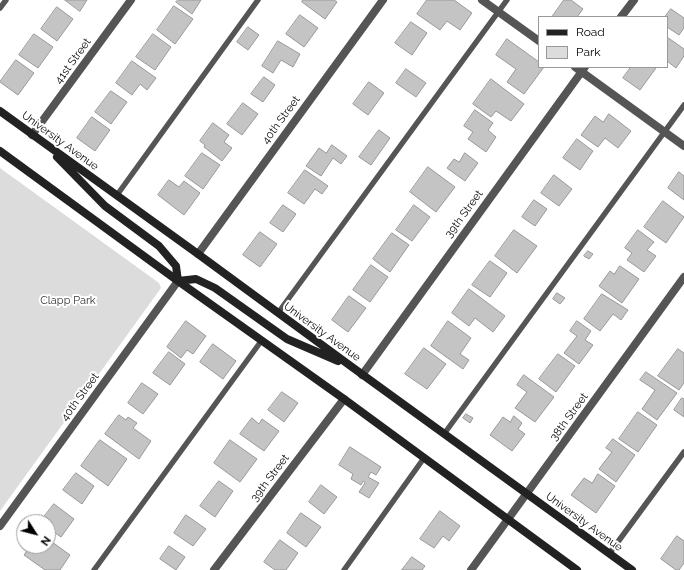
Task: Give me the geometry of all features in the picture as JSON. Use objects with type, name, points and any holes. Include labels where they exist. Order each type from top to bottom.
[{"type":"main road","name":"University Avenue","points":[[0,111],[632,570]]},
{"type":"main road","points":[[41,141],[105,206],[159,246],[176,266],[178,281]]},
{"type":"main road","points":[[0,145],[14,161]]},
{"type":"main road","points":[[0,151],[178,281],[344,399],[576,570]]},
{"type":"main road","points":[[178,281],[196,279],[215,288],[287,339],[352,367]]},
{"type":"street","name":"41st Street","points":[[32,135],[131,0]]},
{"type":"street","name":"40th Street","points":[[198,254],[382,0]]},
{"type":"street","points":[[482,0],[538,40]]},
{"type":"street","points":[[622,16],[634,0]]},
{"type":"street","points":[[581,69],[684,146]]},
{"type":"street","name":"39th Street","points":[[362,374],[581,69]]},
{"type":"street","name":"38th Street","points":[[471,570],[684,278]]},
{"type":"street","name":"40th Street","points":[[0,526],[178,281]]},
{"type":"street","name":"39th Street","points":[[214,570],[344,399]]},
{"type":"lane","points":[[0,8],[6,0]]},
{"type":"lane","points":[[117,195],[258,0]]},
{"type":"lane","points":[[278,313],[507,0]]},
{"type":"lane","points":[[444,434],[684,105]]},
{"type":"lane","points":[[94,570],[262,340]]},
{"type":"lane","points":[[609,554],[684,452]]},
{"type":"lane","points":[[344,570],[424,458]]},
{"type":"green space","name":"Clapp Park","points":[[0,168],[159,283],[161,288],[0,511]]},
{"type":"building","points":[[65,0],[87,0],[80,11]]},
{"type":"building","points":[[178,0],[201,0],[192,14],[176,2]]},
{"type":"building","points":[[303,0],[334,0],[337,2],[325,19],[302,2]]},
{"type":"building","points":[[427,0],[454,0],[472,13],[460,30],[447,21],[440,30],[417,14]]},
{"type":"building","points":[[564,0],[571,0],[583,9],[578,16],[553,16]]},
{"type":"building","points":[[174,6],[193,19],[175,44],[157,30]]},
{"type":"building","points":[[57,7],[73,19],[57,41],[41,29]]},
{"type":"building","points":[[671,9],[684,18],[684,28],[679,35],[668,28],[668,16],[666,16]]},
{"type":"building","points":[[300,15],[318,28],[304,47],[286,34]]},
{"type":"building","points":[[411,22],[427,33],[412,55],[395,43]]},
{"type":"building","points":[[248,27],[259,35],[248,50],[237,42]]},
{"type":"building","points":[[34,34],[53,47],[38,68],[19,55]]},
{"type":"building","points":[[153,34],[171,47],[155,70],[136,57]]},
{"type":"building","points":[[668,38],[684,49],[684,56],[676,68],[668,62]]},
{"type":"building","points":[[507,39],[538,61],[538,68],[543,68],[524,94],[507,82],[516,69],[496,55]]},
{"type":"building","points":[[278,41],[300,54],[293,67],[281,60],[273,73],[262,66]]},
{"type":"building","points":[[16,60],[34,73],[18,95],[0,82]]},
{"type":"building","points":[[132,61],[156,78],[147,90],[140,84],[132,95],[116,83]]},
{"type":"building","points":[[630,68],[656,68],[640,90],[623,78]]},
{"type":"building","points":[[406,69],[426,83],[416,97],[396,83]]},
{"type":"building","points":[[264,77],[275,85],[263,102],[251,94]]},
{"type":"building","points":[[491,79],[524,104],[511,121],[496,111],[491,117],[473,104]]},
{"type":"building","points":[[369,82],[384,93],[368,115],[353,104]]},
{"type":"building","points":[[111,91],[127,102],[111,124],[95,112]]},
{"type":"building","points":[[243,103],[258,114],[242,135],[227,124]]},
{"type":"building","points":[[475,110],[493,123],[488,130],[496,137],[486,152],[468,139],[473,132],[464,126]]},
{"type":"building","points":[[609,114],[631,131],[618,148],[605,138],[598,147],[581,135],[595,116],[603,122]]},
{"type":"building","points":[[92,117],[110,130],[95,151],[77,138]]},
{"type":"building","points":[[213,123],[229,135],[224,142],[232,148],[222,161],[204,147],[205,145],[200,141]]},
{"type":"building","points":[[379,130],[390,138],[371,165],[359,157]]},
{"type":"building","points":[[577,139],[593,151],[580,170],[563,158]]},
{"type":"building","points":[[332,145],[347,156],[341,164],[333,158],[321,176],[306,166],[319,148],[326,153]]},
{"type":"building","points":[[202,153],[220,165],[203,189],[185,176]]},
{"type":"building","points":[[465,153],[478,163],[465,181],[447,168],[454,159],[459,162]]},
{"type":"building","points":[[428,167],[455,187],[436,212],[410,192]]},
{"type":"building","points":[[305,170],[328,186],[322,194],[315,189],[304,204],[288,193]]},
{"type":"building","points":[[679,172],[684,176],[684,200],[668,188]]},
{"type":"building","points":[[554,175],[572,189],[559,206],[541,193]]},
{"type":"building","points":[[169,180],[179,187],[184,181],[200,193],[184,215],[158,195]]},
{"type":"building","points":[[534,200],[547,209],[535,226],[522,217]]},
{"type":"building","points":[[663,201],[684,217],[666,243],[644,227]]},
{"type":"building","points":[[283,205],[296,214],[283,232],[270,223]]},
{"type":"building","points":[[414,205],[430,217],[412,241],[396,230]]},
{"type":"building","points":[[514,230],[537,246],[517,273],[495,256]]},
{"type":"building","points":[[638,230],[654,242],[647,250],[656,256],[644,272],[627,260],[632,253],[625,248]]},
{"type":"building","points":[[260,232],[277,244],[260,267],[243,255]]},
{"type":"building","points":[[392,233],[409,245],[390,272],[373,259]]},
{"type":"building","points":[[588,251],[593,254],[589,259],[584,256]]},
{"type":"building","points":[[490,261],[507,273],[490,297],[472,285]]},
{"type":"building","points":[[371,265],[388,277],[370,302],[353,290]]},
{"type":"building","points":[[620,266],[639,279],[622,303],[599,286],[610,271],[614,274]]},
{"type":"building","points":[[469,289],[505,316],[493,332],[475,318],[469,326],[452,313]]},
{"type":"building","points":[[557,293],[565,298],[560,304],[553,299]]},
{"type":"building","points":[[602,294],[628,310],[621,320],[613,314],[600,331],[584,319]]},
{"type":"building","points":[[349,296],[366,308],[348,332],[332,320]]},
{"type":"building","points":[[186,321],[206,336],[193,354],[187,350],[181,358],[167,347]]},
{"type":"building","points":[[448,321],[471,338],[460,354],[469,360],[463,369],[431,346]]},
{"type":"building","points":[[577,321],[591,331],[585,340],[593,345],[579,364],[564,353],[577,336],[570,331]]},
{"type":"building","points":[[213,344],[236,361],[223,379],[200,362]]},
{"type":"building","points":[[424,348],[446,364],[427,389],[405,374]]},
{"type":"building","points":[[678,349],[684,353],[684,383],[679,390],[658,376]]},
{"type":"building","points":[[169,352],[185,364],[170,385],[153,373]]},
{"type":"building","points":[[558,354],[575,366],[556,392],[539,379]]},
{"type":"building","points":[[646,372],[677,393],[657,420],[642,409],[655,390],[640,380]]},
{"type":"building","points":[[524,375],[554,397],[535,422],[515,408],[527,392],[517,385]]},
{"type":"building","points":[[142,383],[158,394],[143,414],[128,403]]},
{"type":"building","points":[[282,392],[298,403],[284,422],[268,410]]},
{"type":"building","points":[[682,398],[684,399],[684,417],[674,410]]},
{"type":"building","points":[[638,412],[657,425],[638,452],[619,439]]},
{"type":"building","points":[[466,414],[473,418],[470,423],[463,418]]},
{"type":"building","points":[[119,415],[126,420],[128,417],[137,423],[133,428],[151,441],[139,459],[105,434]]},
{"type":"building","points":[[514,416],[522,423],[518,429],[525,434],[512,451],[490,435],[503,417],[510,422]]},
{"type":"building","points":[[252,418],[259,424],[262,419],[279,431],[264,451],[240,434]]},
{"type":"building","points":[[613,439],[635,455],[616,482],[599,469],[612,452],[606,448]]},
{"type":"building","points":[[100,440],[127,459],[108,486],[81,466]]},
{"type":"building","points":[[230,440],[257,459],[240,482],[214,463]]},
{"type":"building","points":[[350,447],[381,467],[376,475],[371,472],[368,477],[379,483],[369,498],[359,492],[365,483],[363,481],[361,485],[351,479],[353,474],[339,465]]},
{"type":"building","points":[[76,473],[94,486],[82,504],[63,490]]},
{"type":"building","points":[[598,474],[615,486],[596,513],[571,495],[584,478],[592,483]]},
{"type":"building","points":[[219,481],[233,491],[215,517],[200,506]]},
{"type":"building","points":[[321,485],[337,497],[324,514],[309,502]]},
{"type":"building","points":[[54,504],[74,519],[61,537],[56,534],[56,514],[46,514]]},
{"type":"building","points":[[440,511],[460,526],[449,541],[443,536],[434,548],[420,539]]},
{"type":"building","points":[[301,513],[321,527],[306,547],[287,533]]},
{"type":"building","points":[[186,515],[206,529],[193,546],[174,533]]},
{"type":"building","points":[[677,536],[684,541],[684,563],[679,570],[676,570],[661,559]]},
{"type":"building","points":[[280,540],[298,553],[286,570],[275,570],[264,562]]},
{"type":"building","points":[[56,545],[70,555],[60,570],[45,570],[24,555],[56,554]]},
{"type":"building","points":[[169,546],[185,557],[176,570],[160,559]]},
{"type":"building","points":[[412,557],[425,566],[422,570],[402,570]]}]
